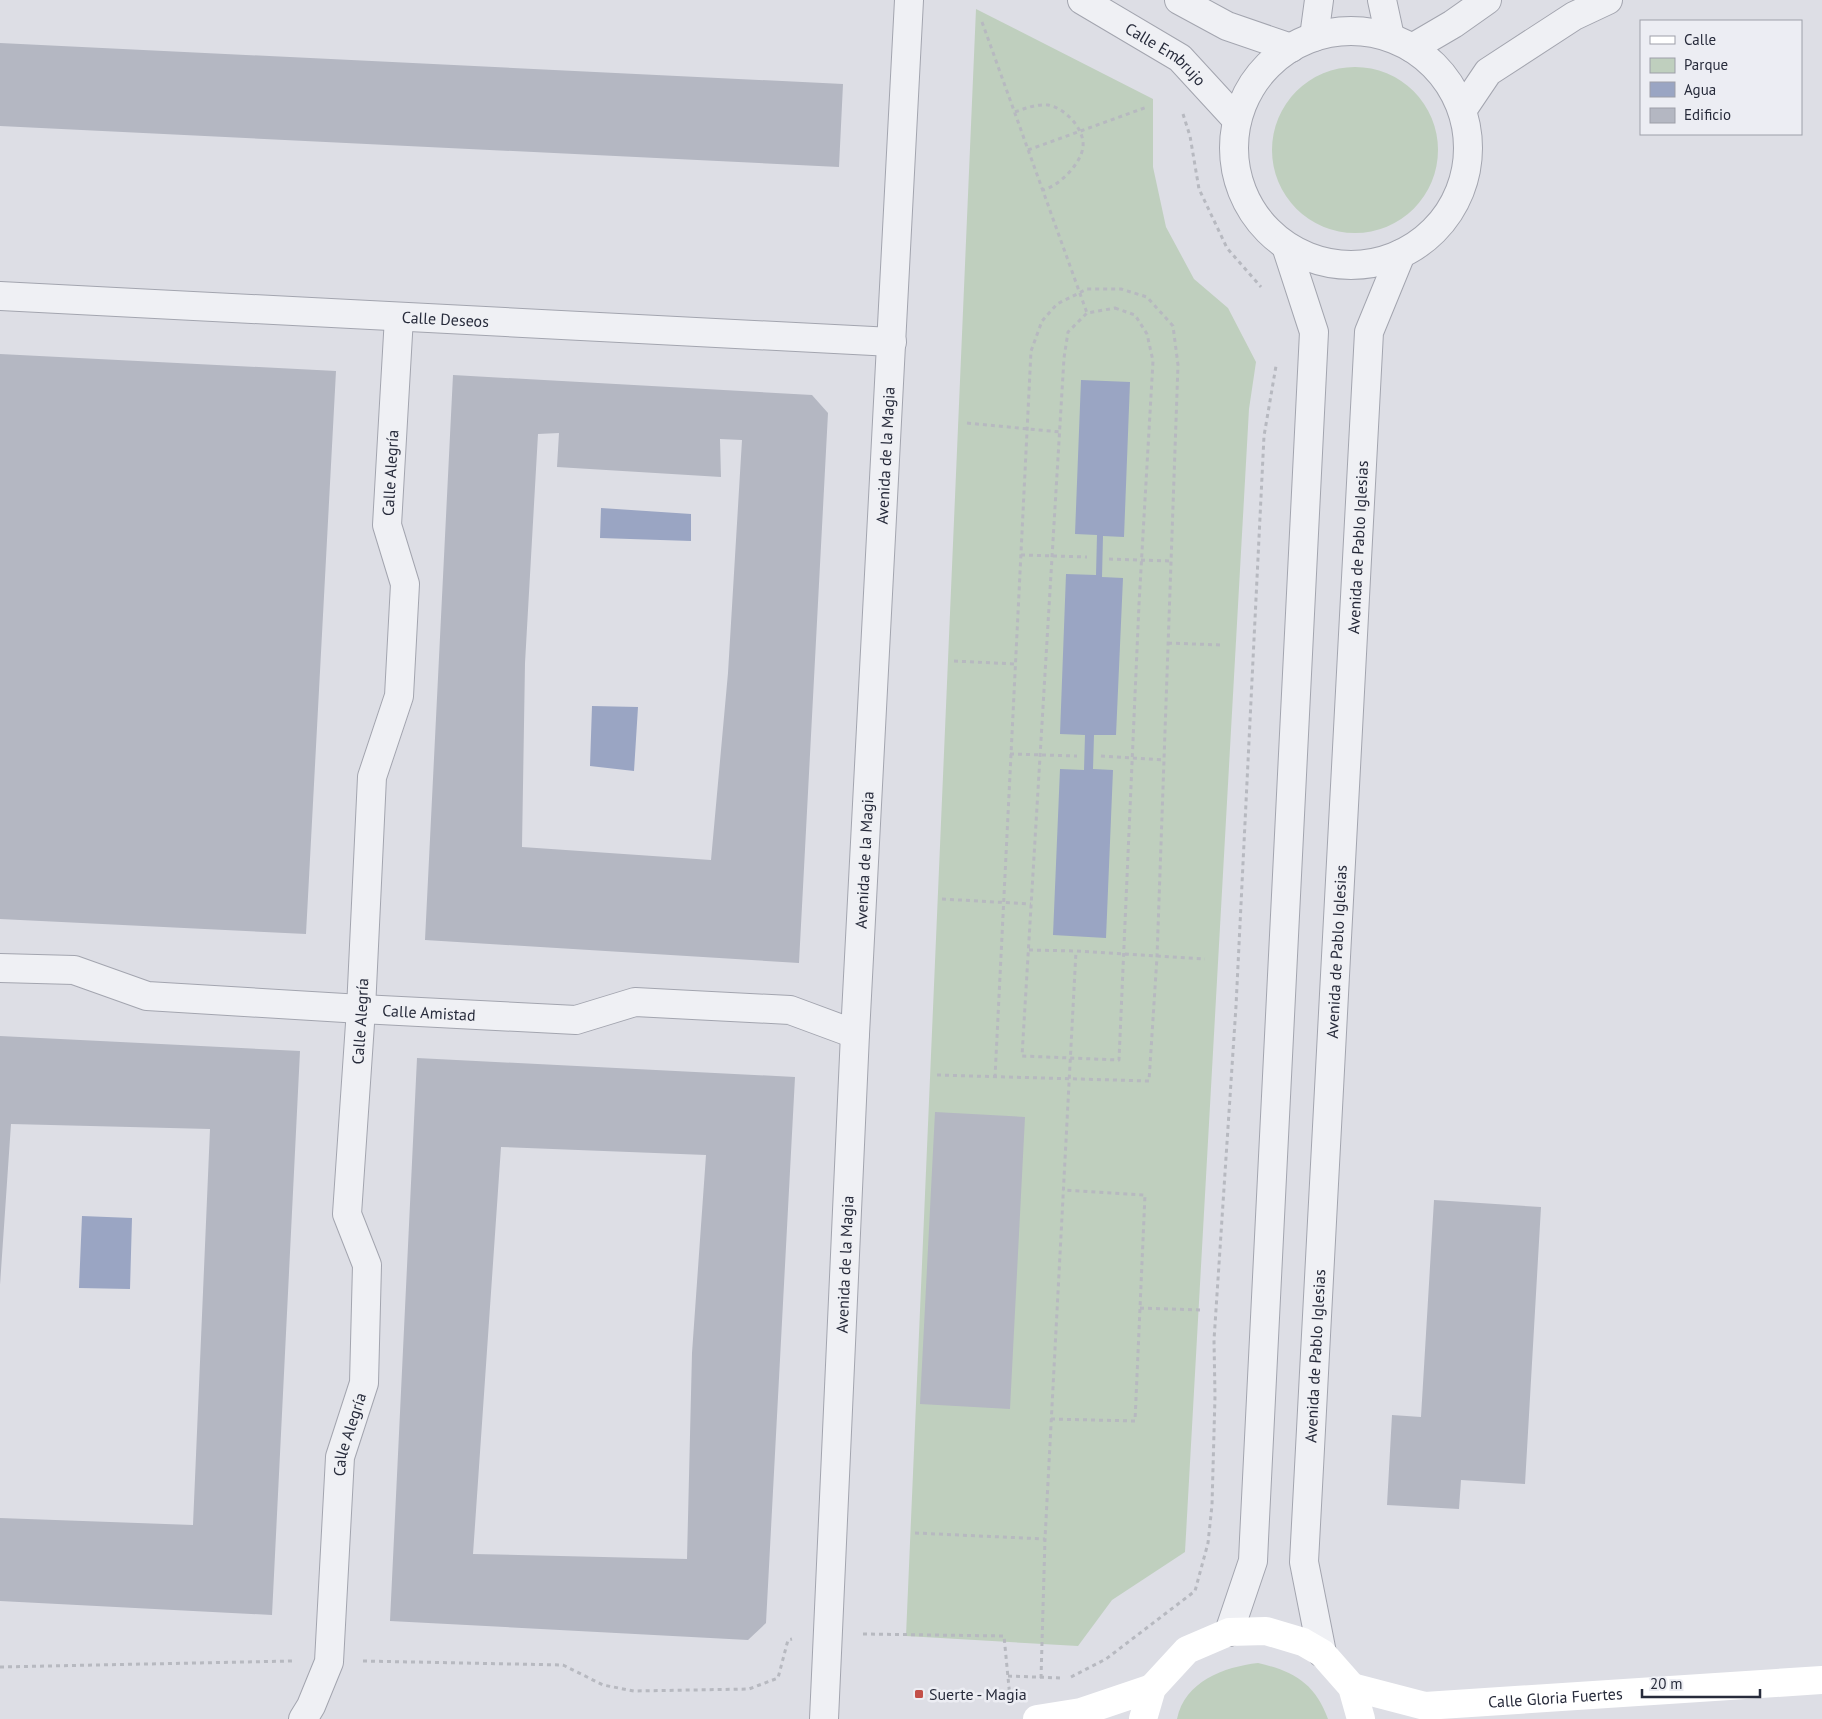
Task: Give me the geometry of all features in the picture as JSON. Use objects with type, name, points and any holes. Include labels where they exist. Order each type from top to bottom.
[{"type":"main road","points":[[1143,1719],[1152,1688],[1188,1650],[1229,1632],[1266,1631],[1303,1642],[1322,1653],[1352,1687],[1361,1719]]},
{"type":"main road","name":"Calle Gloria Fuertes","points":[[1352,1687],[1425,1706],[1822,1680]]},
{"type":"main road","points":[[1037,1719],[1081,1712],[1152,1688]]},
{"type":"street","name":"Avenida de la Magia","points":[[824,1719],[855,1034],[909,0]]},
{"type":"street","name":"Calle Embrujo","points":[[1082,0],[1180,58],[1237,120]]},
{"type":"street","points":[[1179,0],[1227,26],[1302,43]]},
{"type":"street","points":[[1302,43],[1319,0]]},
{"type":"street","points":[[1382,0],[1401,43]]},
{"type":"street","points":[[1401,43],[1453,24],[1487,0]]},
{"type":"street","points":[[1463,109],[1488,72],[1574,16],[1608,0]]},
{"type":"street","points":[[1352,31],[1401,43],[1443,74],[1463,109],[1469,143],[1466,177],[1452,209],[1430,235],[1402,254],[1363,265],[1323,262],[1286,246],[1260,221],[1242,191],[1234,156],[1237,120],[1253,85],[1267,67],[1302,43],[1352,31]]},
{"type":"street","points":[[1229,1632],[1253,1561],[1314,332],[1286,246]]},
{"type":"street","name":"Avenida de Pablo Iglesias","points":[[1322,1653],[1304,1562],[1369,332],[1402,254]]},
{"type":"street","name":"Calle Deseos","points":[[0,296],[892,342]]},
{"type":"street","name":"Calle Alegría","points":[[303,1719],[311,1706],[329,1662],[340,1457],[364,1383],[367,1265],[347,1214],[361,1009],[372,777],[399,696],[405,584],[387,525],[399,317]]},
{"type":"street","name":"Calle Amistad","points":[[0,968],[74,970],[147,996],[361,1009],[576,1020],[635,1002],[790,1010],[855,1034]]},
{"type":"path","points":[[982,22],[1088,313]]},
{"type":"path","points":[[1015,112],[1034,105],[1050,105],[1074,120],[1080,131],[1084,146],[1078,159],[1066,177],[1051,188],[1043,190]]},
{"type":"path","points":[[1028,150],[1147,107]]},
{"type":"path","points":[[1182,112],[1190,136],[1199,189],[1227,248],[1266,292]]},
{"type":"path","points":[[937,1075],[995,1077],[1149,1081],[1157,957],[1178,365],[1173,326],[1147,297],[1121,289],[1088,289],[1057,304],[1042,321],[1031,351],[995,1077]]},
{"type":"path","points":[[1115,308],[1135,315],[1147,334],[1153,361],[1132,758],[1119,1060],[1022,1056],[1060,432],[1068,332],[1088,313],[1115,308]]},
{"type":"path","points":[[1008,1676],[1068,1678],[1106,1659],[1195,1592],[1208,1543],[1212,1505],[1215,1396],[1214,1340],[1236,1006],[1264,436],[1276,364]]},
{"type":"path","points":[[967,423],[1060,432]]},
{"type":"path","points":[[1021,555],[1088,557]]},
{"type":"path","points":[[1109,559],[1170,561]]},
{"type":"path","points":[[1168,643],[1222,646]]},
{"type":"path","points":[[954,661],[1015,664]]},
{"type":"path","points":[[1010,754],[1076,756]]},
{"type":"path","points":[[1101,756],[1163,760]]},
{"type":"path","points":[[942,899],[1031,904]]},
{"type":"path","points":[[1029,950],[1205,959]]},
{"type":"path","points":[[1040,1685],[1045,1539],[1076,951]]},
{"type":"path","points":[[1051,1419],[1135,1420],[1145,1196],[1063,1190]]},
{"type":"path","points":[[1140,1308],[1201,1310]]},
{"type":"path","points":[[915,1533],[1045,1539]]},
{"type":"path","points":[[0,1666],[329,1662],[563,1665],[603,1685],[634,1691],[749,1689],[778,1678],[788,1640],[828,1634],[1004,1636],[1011,1702]]},
{"type":"green space","points":[[976,9],[1153,99],[1153,167],[1166,227],[1194,279],[1228,308],[1256,362],[1249,409],[1185,1552],[1112,1600],[1078,1646],[906,1636]]},
{"type":"green space","points":[[1363,67],[1379,70],[1394,76],[1408,85],[1420,97],[1429,111],[1435,126],[1438,150],[1437,166],[1429,189],[1420,203],[1408,215],[1394,224],[1379,230],[1347,233],[1331,230],[1316,224],[1302,215],[1290,203],[1281,189],[1275,174],[1272,142],[1275,126],[1281,111],[1290,97],[1302,85],[1316,76],[1331,70]]},
{"type":"green space","points":[[1258,1663],[1282,1670],[1301,1680],[1316,1696],[1328,1719],[1177,1719],[1181,1706],[1188,1695],[1208,1678],[1232,1668]]},
{"type":"water","points":[[1081,380],[1130,382],[1124,537],[1103,536],[1102,577],[1123,578],[1116,735],[1094,735],[1093,769],[1113,770],[1106,938],[1053,935],[1060,769],[1084,770],[1085,735],[1060,734],[1066,574],[1096,575],[1097,535],[1075,534]]},
{"type":"water","points":[[601,508],[691,514],[691,541],[600,538]]},
{"type":"water","points":[[592,706],[638,707],[634,771],[590,766]]},
{"type":"water","points":[[82,1216],[132,1218],[130,1289],[79,1288]]},
{"type":"building","points":[[0,43],[843,84],[839,167],[0,126]]},
{"type":"building","points":[[0,354],[336,371],[306,934],[0,919]]},
{"type":"building","points":[[453,375],[812,395],[828,413],[799,963],[425,940]],"holes":[[[559,433],[557,467],[721,477],[720,439],[742,440],[728,673],[711,860],[522,847],[525,663],[538,434]]]},
{"type":"building","points":[[0,1036],[300,1051],[272,1615],[0,1601],[0,1518],[193,1525],[210,1129],[11,1124],[0,1285]]},
{"type":"building","points":[[417,1058],[795,1077],[766,1623],[748,1640],[390,1621]],"holes":[[[501,1147],[706,1155],[692,1353],[687,1559],[473,1554]]]},
{"type":"building","points":[[935,1112],[1025,1117],[1010,1409],[920,1404]]},
{"type":"building","points":[[1434,1200],[1541,1207],[1525,1484],[1461,1480],[1459,1509],[1387,1505],[1392,1415],[1421,1417]]},
{"type":"place","name":"Suerte - Magia","points":[[919,1694]]}]
